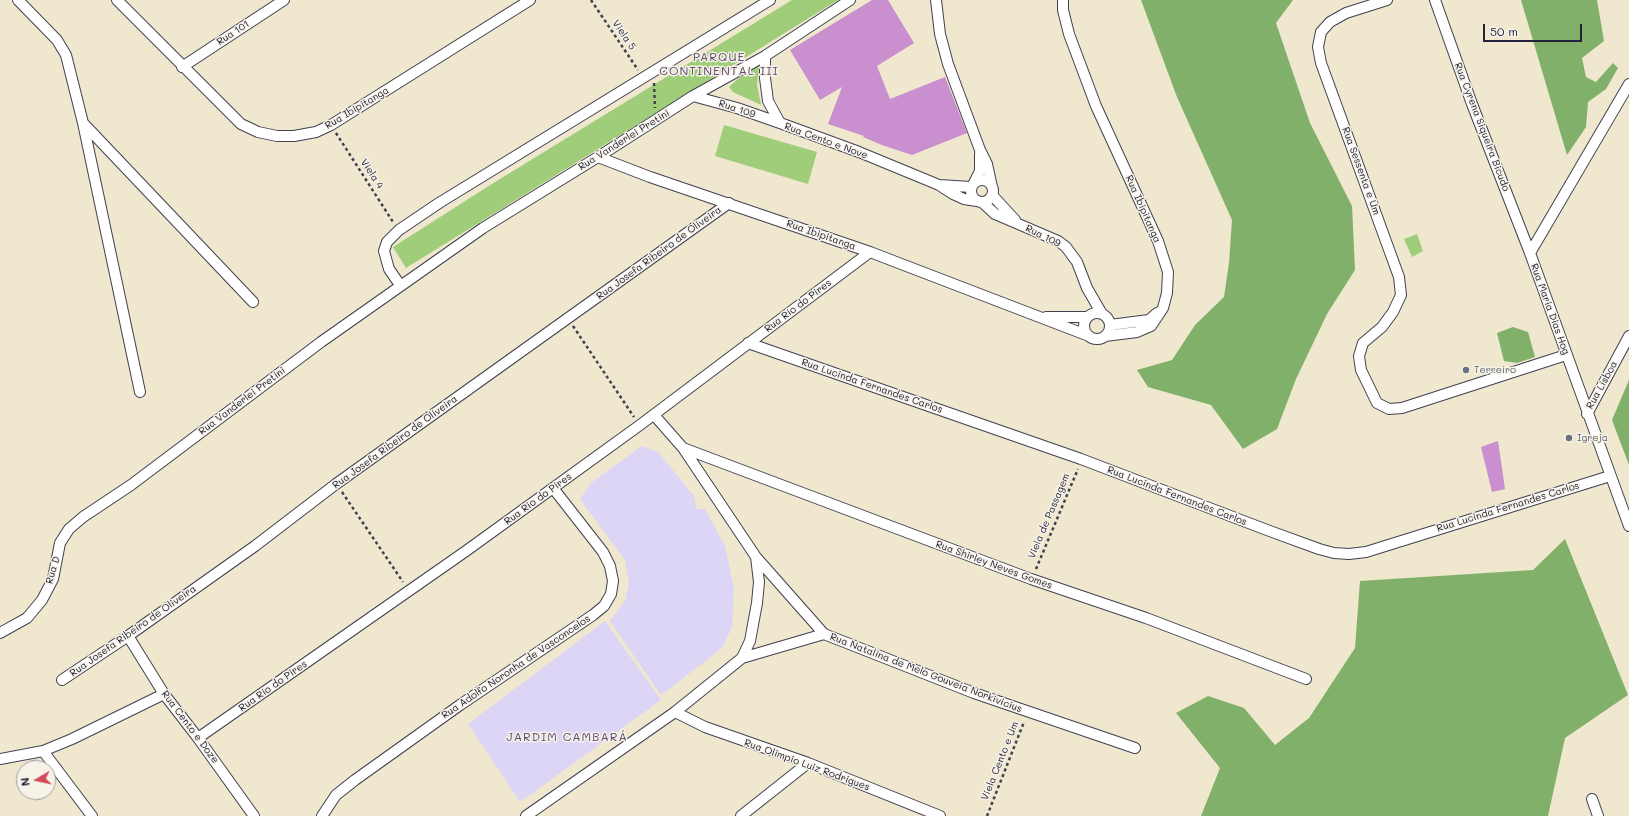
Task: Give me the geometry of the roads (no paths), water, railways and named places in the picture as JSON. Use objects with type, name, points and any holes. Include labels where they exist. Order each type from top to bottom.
[{"type":"street","points":[[18,0],[57,40],[66,55],[83,123],[140,392]]},
{"type":"street","name":"Rua Ibipitanga","points":[[117,0],[182,67],[241,124],[258,132],[277,136],[294,136],[316,132],[331,126],[530,0]]},
{"type":"street","name":"Rua 101","points":[[182,67],[284,0]]},
{"type":"street","points":[[400,285],[389,269],[384,251],[387,242],[399,230],[445,199],[644,79],[770,0]]},
{"type":"street","name":"Rua Vanderlei Pretini","points":[[83,517],[131,485],[321,342],[483,228],[693,96],[765,56],[850,0]]},
{"type":"street","name":"Rua Ibipitanga","points":[[1063,0],[1063,10],[1069,34],[1096,106],[1158,241],[1168,272],[1167,293],[1163,308],[1151,326],[1137,332],[1105,336]]},
{"type":"street","name":"Rua Sessenta e Um","points":[[1387,0],[1346,13],[1330,22],[1321,32],[1318,47],[1321,63],[1400,277],[1400,295],[1393,312],[1382,327],[1363,343],[1359,356],[1361,370],[1377,403],[1389,409],[1402,408],[1566,355]]},
{"type":"street","name":"Rua Cyrena Siqueira Bicudo","points":[[1435,0],[1472,104],[1530,253]]},
{"type":"street","points":[[938,3],[940,34],[948,64],[980,150],[987,164],[992,191],[986,201],[979,201],[973,198],[971,193],[980,171],[980,150]]},
{"type":"street","name":"Rua Cento e Nove","points":[[765,56],[765,78],[768,101],[780,124],[859,152],[938,185]]},
{"type":"street","name":"Rua Maria Dias Hog","points":[[1629,84],[1530,253],[1587,414],[1629,526]]},
{"type":"street","name":"Rua 109","points":[[693,96],[738,108],[780,124]]},
{"type":"street","points":[[83,123],[253,302]]},
{"type":"street","name":"Rua Ibipitanga","points":[[598,157],[650,177],[870,252],[1089,336]]},
{"type":"street","points":[[938,185],[973,185],[979,180],[989,182],[992,191],[1017,223]]},
{"type":"street","name":"Rua 109","points":[[938,185],[958,196],[979,201],[995,214],[1058,240],[1066,247],[1076,262],[1087,288],[1102,314]]},
{"type":"street","name":"Rua Josefa Ribeiro de Oliveira","points":[[62,680],[128,636],[255,546],[336,484],[729,203]]},
{"type":"street","name":"Rua Rio do Pires","points":[[198,738],[654,415],[870,252]]},
{"type":"street","name":"Rua 109","points":[[1087,288],[1089,316]]},
{"type":"street","points":[[1110,325],[1149,320],[1163,308]]},
{"type":"street","points":[[1096,313],[1102,314],[1106,317],[1110,325],[1105,336],[1097,339],[1089,336],[1086,333],[1084,325],[1089,316],[1096,313]]},
{"type":"street","name":"Rua Ibipitanga","points":[[1042,317],[1089,316]]},
{"type":"street","name":"Rua Lisboa","points":[[1587,414],[1629,336]]},
{"type":"street","name":"Rua Lucinda Fernandes Carlos","points":[[748,343],[1081,459],[1319,549],[1334,552],[1349,554],[1366,552],[1610,476]]},
{"type":"street","points":[[654,415],[683,448],[756,557],[824,634]]},
{"type":"street","name":"Rua Shirley Neves Gomes","points":[[683,448],[1032,579],[1146,618],[1306,678]]},
{"type":"street","name":"Rua Adolfo Noronha de Vasconcelos","points":[[322,816],[336,796],[355,780],[460,705],[593,616],[604,606],[611,594],[613,580],[610,566],[604,552],[553,488]]},
{"type":"street","name":"Rua D","points":[[0,634],[27,618],[42,600],[53,579],[60,543],[69,529],[83,517]]},
{"type":"street","points":[[742,658],[750,641],[758,603],[759,582],[756,557]]},
{"type":"street","name":"Rua Natalina de Melo Gouveia Norkivicius","points":[[526,816],[675,712],[742,658],[824,634],[974,693],[1135,748]]},
{"type":"street","name":"Rua Cento e Doze","points":[[128,636],[164,694],[198,738],[254,816]]},
{"type":"street","points":[[0,759],[43,751],[72,739],[164,694]]},
{"type":"street","name":"Rua Olimpio Luiz Rodrigues","points":[[675,712],[727,735],[808,763],[940,816]]},
{"type":"street","points":[[43,751],[92,816]]},
{"type":"street","points":[[741,816],[808,763]]},
{"type":"street","points":[[1592,799],[1598,816]]},
{"type":"place","name":"Terreiro","points":[[1466,370]]},
{"type":"place","name":"Igreja","points":[[1569,438]]},
{"type":"district","name":"PARQUE CONTINENTAL III","points":[[719,64]]},
{"type":"district","name":"JARDIM CAMBARÁ","points":[[567,737]]}]
